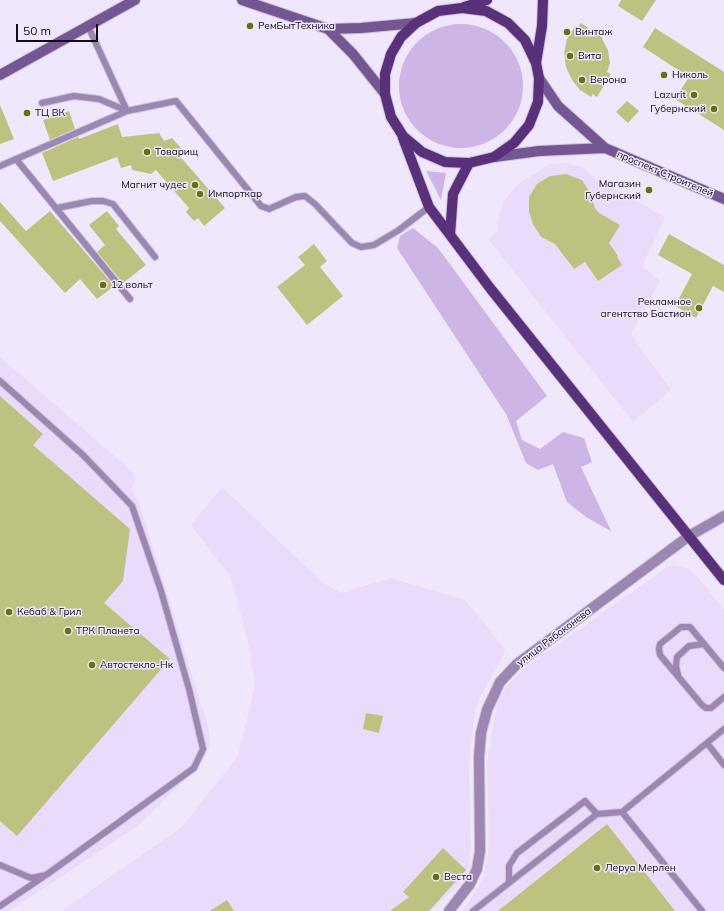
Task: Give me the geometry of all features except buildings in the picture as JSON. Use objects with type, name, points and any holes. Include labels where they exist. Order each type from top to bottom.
[{"type":"main road","points":[[0,75],[135,0]]},
{"type":"main road","points":[[242,0],[328,29],[361,28],[416,23]]},
{"type":"main road","points":[[487,0],[462,8],[438,11],[416,23],[401,37],[391,54],[385,74],[385,94],[391,116],[403,136],[429,207],[490,288],[724,580]]},
{"type":"main road","points":[[536,63],[542,26],[543,0]]},
{"type":"main road","points":[[462,8],[486,11],[508,23],[525,40],[536,63],[540,78],[558,106],[605,148]]},
{"type":"main road","points":[[328,29],[353,54],[385,94]]},
{"type":"main road","points":[[494,157],[514,143],[530,125],[538,102],[540,78]]},
{"type":"main road","points":[[403,136],[422,152],[445,162],[469,163],[494,157],[539,151],[605,148]]},
{"type":"main road","name":"проспект Строителей","points":[[605,148],[724,199]]},
{"type":"main road","points":[[450,235],[452,194],[469,163]]},
{"type":"street","name":"улица Рябоконева","points":[[449,911],[470,884],[477,869],[480,851],[479,757],[481,733],[487,710],[500,682],[517,664],[689,536],[724,516]]},
{"type":"lane","points":[[88,26],[127,111]]},
{"type":"lane","points":[[42,103],[74,96],[99,99],[127,111]]},
{"type":"lane","points":[[0,166],[127,111],[176,101],[261,206],[270,209],[296,197],[305,196],[315,204],[352,243],[361,247],[374,245],[399,230],[429,207]]},
{"type":"lane","points":[[16,158],[130,299]]},
{"type":"lane","points":[[57,208],[102,200],[114,204],[155,257]]},
{"type":"lane","points":[[0,381],[83,455],[132,506],[167,614],[189,689],[203,749],[194,768],[46,875],[0,906]]},
{"type":"lane","points":[[724,668],[690,627],[681,627],[660,644],[660,655],[706,708],[711,708],[724,697]]},
{"type":"lane","points":[[679,678],[676,666],[677,657],[689,646],[704,644]]},
{"type":"lane","points":[[473,911],[597,814],[622,812],[724,730]]},
{"type":"lane","points":[[707,744],[724,765]]},
{"type":"lane","points":[[509,882],[509,866],[517,853],[585,801],[597,814]]},
{"type":"lane","points":[[622,812],[702,911]]},
{"type":"lane","points":[[0,864],[31,878],[46,875]]},
{"type":"shaded area","points":[[461,24],[473,25],[485,29],[496,34],[505,42],[513,51],[518,62],[522,74],[522,98],[518,110],[513,121],[505,130],[496,138],[485,143],[473,147],[461,148],[449,147],[437,143],[426,138],[417,130],[409,121],[404,110],[400,98],[399,86],[400,74],[404,62],[409,51],[417,42],[426,34],[437,29],[449,25]]},
{"type":"shaded area","points":[[563,163],[580,166],[601,182],[665,217],[642,266],[660,281],[631,334],[671,390],[633,422],[488,239],[498,231],[497,222],[500,210],[506,198],[518,184],[550,164]]},
{"type":"shaded area","points":[[426,171],[446,173],[441,200]]},
{"type":"shaded area","points":[[413,228],[438,248],[547,396],[516,421],[522,440],[540,449],[563,432],[584,438],[592,462],[581,467],[611,531],[586,517],[567,502],[553,464],[538,470],[526,463],[506,414],[397,248],[400,236]]},
{"type":"shaded area","points":[[0,357],[133,472],[136,479],[132,489],[140,505],[209,730],[210,745],[206,756],[192,773],[138,826],[9,911],[0,911]]},
{"type":"shaded area","points":[[222,487],[322,582],[341,593],[391,578],[465,600],[506,650],[478,701],[472,731],[469,769],[471,849],[468,872],[455,889],[431,911],[61,911],[181,828],[238,756],[255,684],[247,637],[230,576],[191,525]]},
{"type":"shaded area","points":[[674,565],[689,569],[696,575],[724,610],[724,911],[461,911],[469,902],[483,879],[487,861],[489,840],[487,762],[498,699],[507,686],[526,667],[666,568]]},
{"type":"place","name":"РемБытТехника","points":[[250,26]]},
{"type":"place","name":"Винтаж","points":[[567,32]]},
{"type":"place","name":"Вита","points":[[570,56]]},
{"type":"place","name":"Николь","points":[[664,75]]},
{"type":"place","name":"Верона","points":[[582,80]]},
{"type":"place","name":"Lazurit","points":[[694,95]]},
{"type":"place","name":"Губернский","points":[[714,109]]},
{"type":"place","name":"ТЦ ВК","points":[[27,113]]},
{"type":"place","name":"Товарищ","points":[[147,152]]},
{"type":"place","name":"Магнит чудес","points":[[195,185]]},
{"type":"place","name":"Магазин Губернский","points":[[649,190]]},
{"type":"place","name":"Импорткар","points":[[200,194]]},
{"type":"place","name":"12 вольт","points":[[103,285]]},
{"type":"place","name":"Рекламное агентство Бастион","points":[[699,308]]},
{"type":"place","name":"Кeбаб & Грил","points":[[9,612]]},
{"type":"place","name":"ТРК Планета","points":[[68,631]]},
{"type":"place","name":"Автостекло-Нк","points":[[92,665]]},
{"type":"place","name":"Леруа Мерлен","points":[[597,868]]},
{"type":"place","name":"Веста","points":[[436,877]]}]
